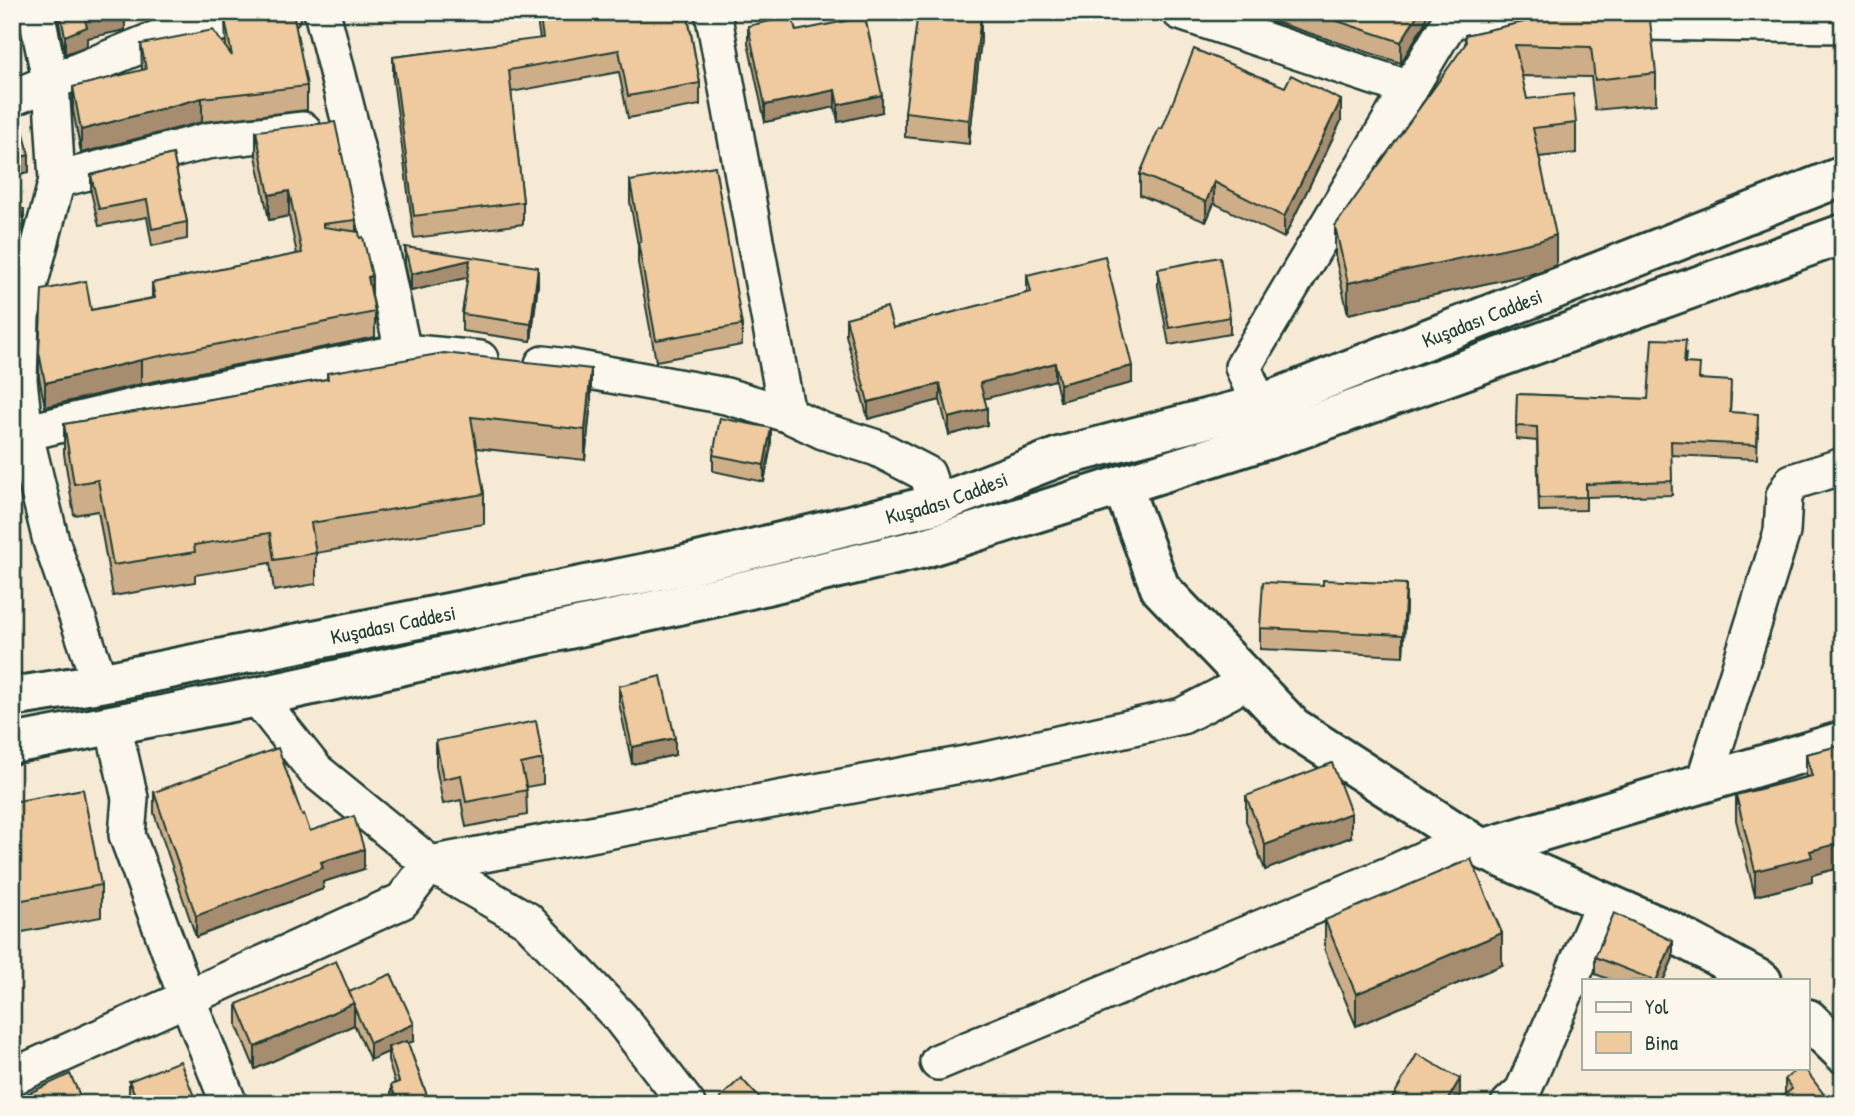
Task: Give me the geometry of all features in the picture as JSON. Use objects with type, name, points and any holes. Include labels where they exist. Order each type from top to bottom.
[{"type":"main road","name":"Kuşadası Caddesi","points":[[12,696],[100,683],[686,565],[937,504],[1059,457],[1259,405],[1843,176]]},
{"type":"main road","name":"Kuşadası Caddesi","points":[[12,744],[257,697],[720,596],[924,548],[1310,425],[1843,234]]},
{"type":"main road","points":[[1122,485],[1160,587],[1293,727],[1475,844],[1672,932],[1758,979]]},
{"type":"main road","points":[[1475,844],[1843,741]]},
{"type":"main road","points":[[1810,1021],[1843,1053]]},
{"type":"street","points":[[36,12],[51,84],[57,180],[21,316],[19,436],[51,541],[100,683]]},
{"type":"street","points":[[12,98],[176,31],[283,12]]},
{"type":"street","points":[[322,12],[377,230],[403,352]]},
{"type":"street","points":[[713,12],[787,414]]},
{"type":"street","points":[[1181,12],[1410,89]]},
{"type":"street","points":[[1259,405],[1243,366],[1451,16],[1843,25]]},
{"type":"street","points":[[57,180],[206,141],[351,125]]},
{"type":"street","points":[[19,436],[145,404],[403,352],[568,367],[726,396],[787,414],[823,430],[877,448],[927,474],[937,504]]},
{"type":"street","points":[[1704,782],[1782,532],[1784,496],[1791,482],[1843,466]]},
{"type":"street","points":[[12,1077],[402,901],[430,864],[987,760],[1182,716],[1230,691],[1244,675]]},
{"type":"street","points":[[257,697],[315,770],[430,864],[527,920],[620,1017],[687,1104]]},
{"type":"street","points":[[113,725],[130,798],[127,835],[229,1104]]},
{"type":"street","points":[[938,1062],[1391,874],[1475,844]]},
{"type":"street","points":[[1509,1104],[1523,1091],[1604,902]]},
{"type":"building","points":[[60,12],[120,12],[85,20],[87,27],[65,36]]},
{"type":"building","points":[[261,12],[293,12],[307,86],[202,98],[81,130],[73,87],[146,69],[141,44],[213,30],[232,56],[225,19]]},
{"type":"building","points":[[539,12],[687,12],[700,83],[628,96],[619,50],[509,70],[523,202],[414,216],[393,57],[543,38]]},
{"type":"building","points":[[918,12],[963,12],[981,15],[969,120],[905,112]]},
{"type":"building","points":[[1310,12],[1419,12],[1401,42]]},
{"type":"building","points":[[1524,12],[1649,12],[1656,73],[1595,80],[1591,47],[1515,45],[1527,99],[1573,94],[1576,123],[1533,128],[1556,235],[1348,283],[1335,226],[1466,43],[1465,35],[1524,22]]},
{"type":"building","points":[[792,16],[796,31],[865,17],[882,95],[838,105],[835,90],[765,105],[748,26]]},
{"type":"building","points":[[1194,49],[1285,87],[1291,75],[1341,100],[1284,217],[1214,182],[1206,202],[1140,174],[1159,128],[1162,129]]},
{"type":"building","points":[[17,103],[29,155],[12,159],[12,104]]},
{"type":"building","points":[[335,122],[356,220],[323,224],[323,227],[359,232],[360,238],[363,237],[372,276],[368,277],[375,312],[141,360],[45,383],[39,352],[42,290],[86,281],[91,310],[155,298],[152,283],[302,253],[289,191],[269,195],[256,131]]},
{"type":"building","points":[[173,154],[187,222],[152,229],[147,200],[99,209],[91,175]]},
{"type":"building","points":[[715,166],[742,325],[656,340],[630,181]]},
{"type":"building","points":[[12,207],[24,209],[14,246],[12,246]]},
{"type":"building","points":[[405,247],[538,267],[531,324],[462,314],[470,260],[411,274]]},
{"type":"building","points":[[1105,256],[1132,366],[1060,384],[1055,363],[980,383],[987,408],[949,418],[940,384],[868,402],[846,318],[887,307],[893,328],[1031,292],[1027,275]]},
{"type":"building","points":[[1220,257],[1230,317],[1169,328],[1158,269]]},
{"type":"building","points":[[1843,317],[1843,364],[1836,319]]},
{"type":"building","points":[[1652,339],[1686,340],[1684,363],[1700,364],[1699,379],[1731,381],[1730,412],[1758,414],[1757,445],[1671,441],[1672,481],[1586,484],[1586,497],[1539,498],[1537,427],[1516,426],[1517,394],[1648,399]]},
{"type":"building","points":[[444,353],[591,369],[585,430],[471,417],[484,494],[311,523],[316,553],[274,560],[270,533],[194,545],[195,552],[113,565],[98,480],[74,484],[64,424],[328,379],[327,373]]},
{"type":"building","points":[[720,418],[771,428],[764,465],[713,455]]},
{"type":"building","points":[[1323,580],[1406,584],[1403,635],[1260,628],[1263,582],[1323,585]]},
{"type":"building","points":[[661,676],[675,738],[632,747],[619,686]]},
{"type":"building","points":[[536,721],[543,759],[521,764],[527,790],[466,802],[461,775],[443,779],[436,741]]},
{"type":"building","points":[[1843,745],[1843,842],[1810,851],[1812,857],[1755,871],[1736,795],[1812,776],[1806,754]]},
{"type":"building","points":[[278,748],[310,831],[354,816],[364,849],[321,862],[323,868],[196,916],[154,792]]},
{"type":"building","points":[[1332,763],[1351,813],[1265,845],[1246,796]]},
{"type":"building","points":[[83,789],[101,885],[12,902],[12,802]]},
{"type":"building","points":[[1471,859],[1502,933],[1356,994],[1325,920]]},
{"type":"building","points":[[1614,913],[1673,941],[1657,979],[1595,957]]},
{"type":"building","points":[[336,961],[354,1003],[255,1047],[237,1004]]},
{"type":"building","points":[[391,974],[414,1024],[370,1043],[349,992]]},
{"type":"building","points":[[407,1041],[430,1104],[398,1104],[391,1085],[399,1082],[388,1047]]},
{"type":"building","points":[[1417,1054],[1460,1079],[1445,1104],[1389,1104]]},
{"type":"building","points":[[180,1061],[197,1104],[139,1104],[129,1081]]},
{"type":"building","points":[[1797,1070],[1806,1070],[1831,1104],[1779,1104],[1776,1101],[1792,1089],[1785,1079]]},
{"type":"building","points":[[70,1074],[84,1104],[12,1104],[12,1101]]},
{"type":"building","points":[[741,1078],[765,1104],[725,1104],[720,1098]]}]
